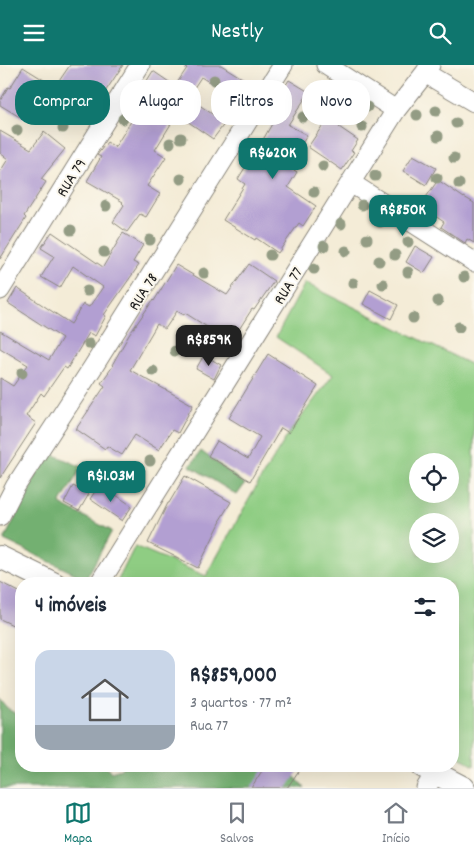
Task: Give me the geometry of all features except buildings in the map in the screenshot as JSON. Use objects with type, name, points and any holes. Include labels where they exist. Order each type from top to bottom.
[{"type":"street","name":"RUA 79","points":[[0,290],[140,65]]},
{"type":"street","name":"RUA 78","points":[[0,517],[16,487],[99,359],[283,65]]},
{"type":"street","points":[[326,65],[396,110]]},
{"type":"street","points":[[427,69],[474,102]]},
{"type":"street","name":"RUA 77","points":[[103,577],[396,110],[427,69]]},
{"type":"street","points":[[351,183],[474,262]]},
{"type":"street","points":[[0,557],[41,577]]},
{"type":"street","points":[[428,776],[464,788]]},
{"type":"green space","points":[[305,283],[474,366],[474,766],[459,756],[459,577],[120,577],[135,546],[206,576],[257,485],[289,433],[333,375],[276,337]]},
{"type":"green space","points":[[201,451],[245,484],[237,495],[190,466]]},
{"type":"green space","points":[[48,452],[82,467],[60,504],[112,531],[87,577],[82,577],[4,540]]},
{"type":"green space","points":[[0,699],[8,709],[15,713],[15,772],[290,772],[305,788],[0,788]]}]
